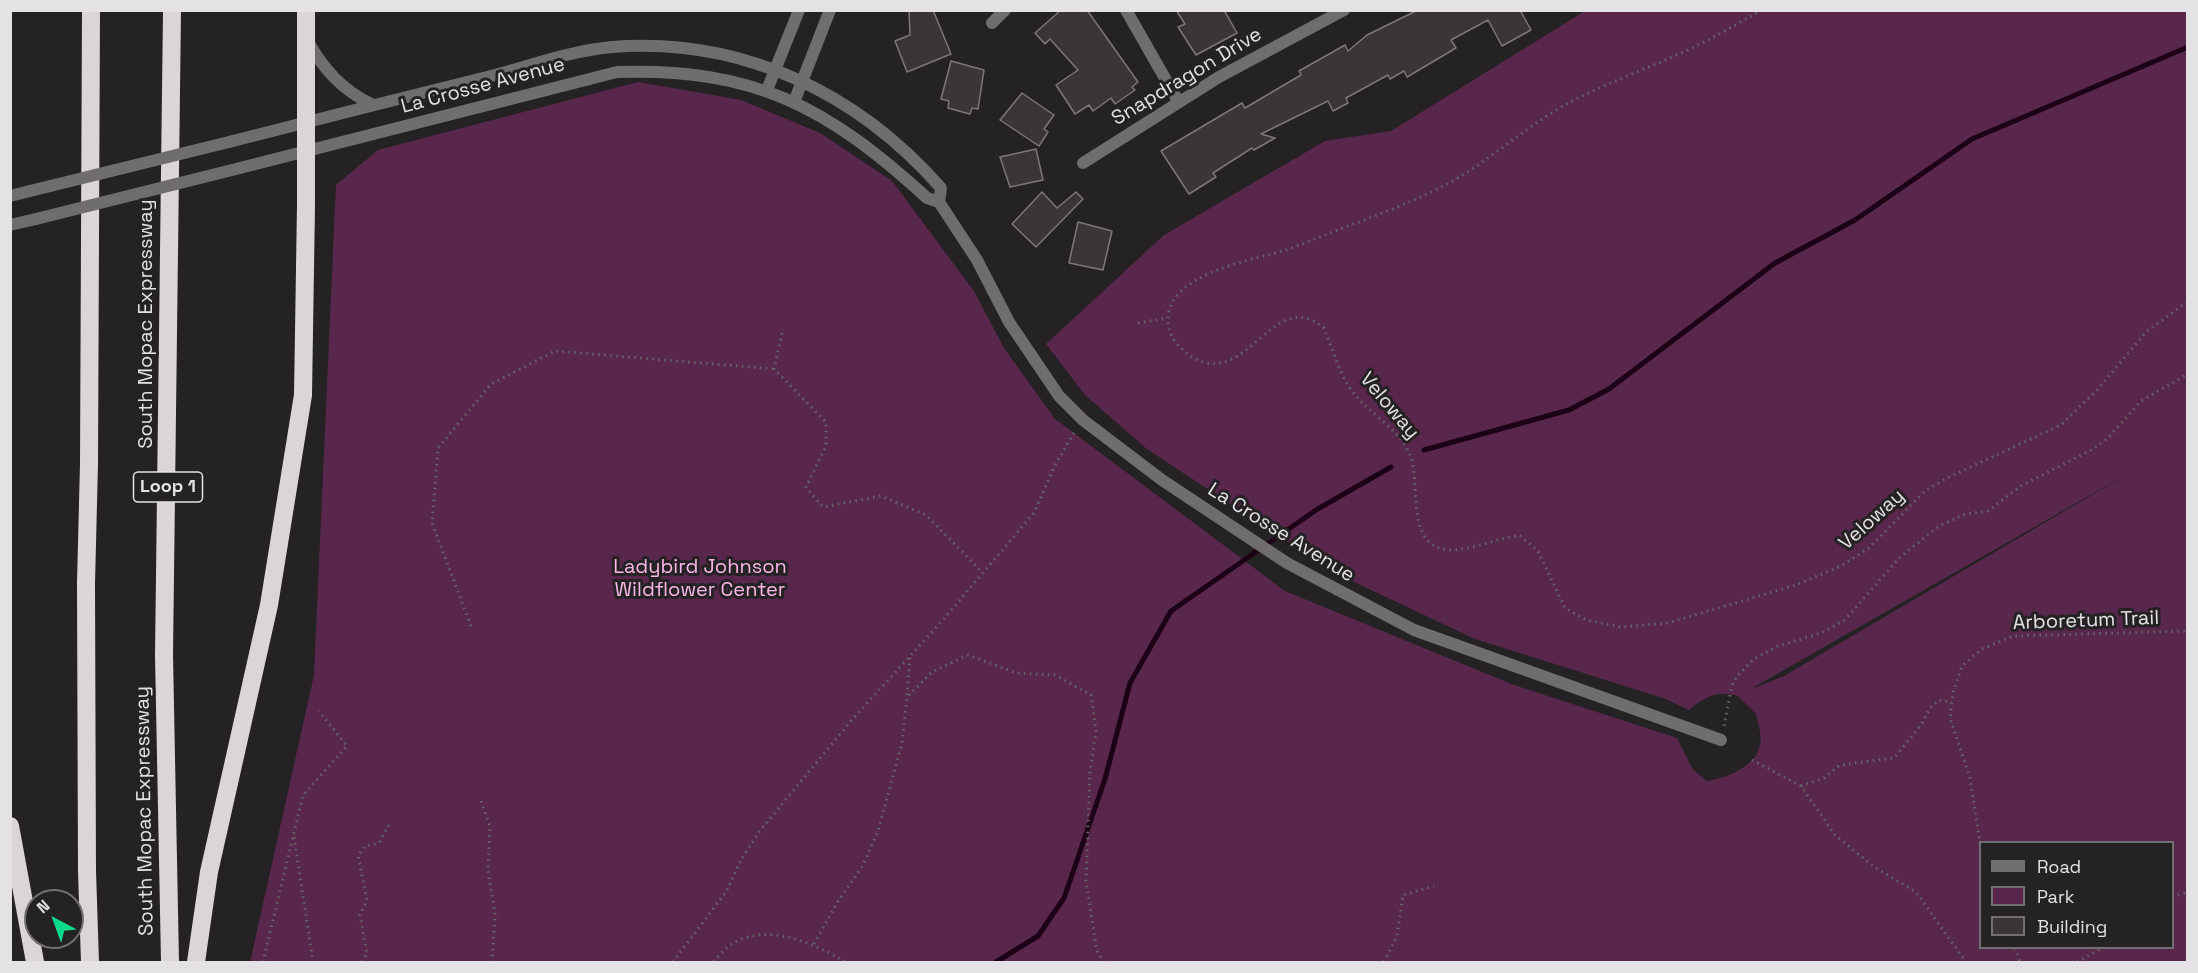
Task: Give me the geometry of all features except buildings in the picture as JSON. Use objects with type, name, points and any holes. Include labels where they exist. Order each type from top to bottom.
[{"type":"highway","points":[[90,963],[87,860],[86,583],[89,464],[91,10]]},
{"type":"highway","name":"South Mopac Expressway","points":[[170,963],[164,655],[172,10]]},
{"type":"highway","points":[[196,963],[209,872],[269,605],[303,395],[306,10]]},
{"type":"highway","points":[[10,826],[35,963]]},
{"type":"street","points":[[767,90],[799,10]]},
{"type":"street","points":[[794,102],[830,10]]},
{"type":"street","points":[[992,23],[1005,10]]},
{"type":"street","points":[[1126,10],[1178,101]]},
{"type":"street","name":"Snapdragon Drive","points":[[1083,163],[1178,101],[1344,10]]},
{"type":"street","points":[[305,38],[321,63],[339,84],[373,105]]},
{"type":"street","name":"La Crosse Avenue","points":[[305,123],[611,47],[682,48],[724,53],[776,69],[802,81],[890,136],[941,188],[939,202]]},
{"type":"street","name":"La Crosse Avenue","points":[[10,225],[617,72],[663,71],[711,76],[767,90],[794,102],[855,138],[927,198],[939,202],[977,260],[1009,322],[1059,396],[1083,420],[1162,480],[1287,563],[1414,630],[1721,740]]},
{"type":"street","points":[[10,196],[305,123]]},
{"type":"path","points":[[1138,322],[1167,318],[1169,310],[1180,295],[1206,274],[1288,249],[1433,191],[1461,176],[1581,96],[1703,43],[1762,10]]},
{"type":"path","name":"Veloway","points":[[1167,318],[1171,336],[1183,350],[1200,361],[1215,363],[1242,355],[1282,321],[1298,317],[1317,322],[1324,328],[1352,392],[1397,436],[1411,457],[1419,520],[1430,541],[1438,548],[1450,550],[1520,536],[1538,551],[1565,608],[1586,620],[1621,627],[1652,626],[1702,614],[1796,585],[1841,566],[1869,548],[1926,491],[1977,462],[2061,425],[2097,390],[2146,332],[2187,301]]},
{"type":"path","points":[[774,369],[782,333]]},
{"type":"path","points":[[471,626],[432,523],[438,448],[491,384],[555,351],[774,369],[826,422],[826,446],[806,487],[823,507],[881,496],[926,515],[982,572]]},
{"type":"path","points":[[1721,740],[1732,686],[1747,664],[1768,650],[1821,633],[1845,620],[1899,558],[1939,526],[1965,514],[1988,511],[2021,486],[2093,449],[2108,438],[2141,401],[2187,374]]},
{"type":"path","points":[[674,963],[726,892],[741,860],[759,832],[850,722],[1034,513],[1065,446],[1083,420]]},
{"type":"path","name":"Arboretum Trail","points":[[1980,841],[1970,777],[1950,718],[1962,666],[1982,649],[2013,636],[2077,636],[2133,631],[2173,633],[2187,631]]},
{"type":"path","points":[[814,944],[837,903],[863,866],[878,831],[902,742],[910,655]]},
{"type":"path","points":[[907,697],[932,672],[968,655],[1016,673],[1055,675],[1091,694],[1096,731],[1090,772],[1087,889],[1097,951],[1104,963]]},
{"type":"path","points":[[1801,786],[1824,778],[1840,765],[1894,758],[1921,725],[1930,708],[1940,700],[1952,702]]},
{"type":"path","points":[[263,963],[303,795],[347,746],[319,711]]},
{"type":"path","points":[[1752,760],[1801,786],[1835,835],[1874,867],[1916,892],[1966,963]]},
{"type":"path","points":[[481,801],[490,826],[488,870],[495,914],[492,963]]},
{"type":"path","points":[[362,963],[367,954],[360,915],[367,900],[358,856],[366,846],[379,843],[391,821]]},
{"type":"path","points":[[293,834],[313,963]]},
{"type":"path","points":[[1384,963],[1397,936],[1403,895],[1434,886]]},
{"type":"path","points":[[714,963],[738,940],[756,935],[780,935],[814,944],[846,963]]},
{"type":"path","points":[[2077,963],[2100,949]]},
{"type":"green space","name":"Ladybird Johnson Wildflower Center","points":[[1585,11],[2187,11],[2187,962],[250,962],[314,675],[336,185],[378,150],[638,82],[741,100],[820,133],[892,181],[974,291],[1004,348],[1055,419],[1285,591],[1514,685],[1677,738],[1693,770],[1707,781],[1727,776],[1745,766],[1758,752],[1760,732],[1755,713],[1738,696],[1718,694],[1700,701],[1689,710],[1663,698],[1475,639],[1333,572],[1147,449],[1085,395],[1046,344],[1164,235],[1325,141],[1391,131]],"holes":[[[2136,469],[1784,676],[1754,688]]]},
{"type":"waterway","points":[[1424,450],[1569,410],[1609,389],[1775,263],[1855,220],[1972,139],[2188,47]]},
{"type":"waterway","points":[[996,962],[1038,936],[1064,898],[1105,779],[1130,683],[1171,611],[1316,510],[1391,467]]}]
